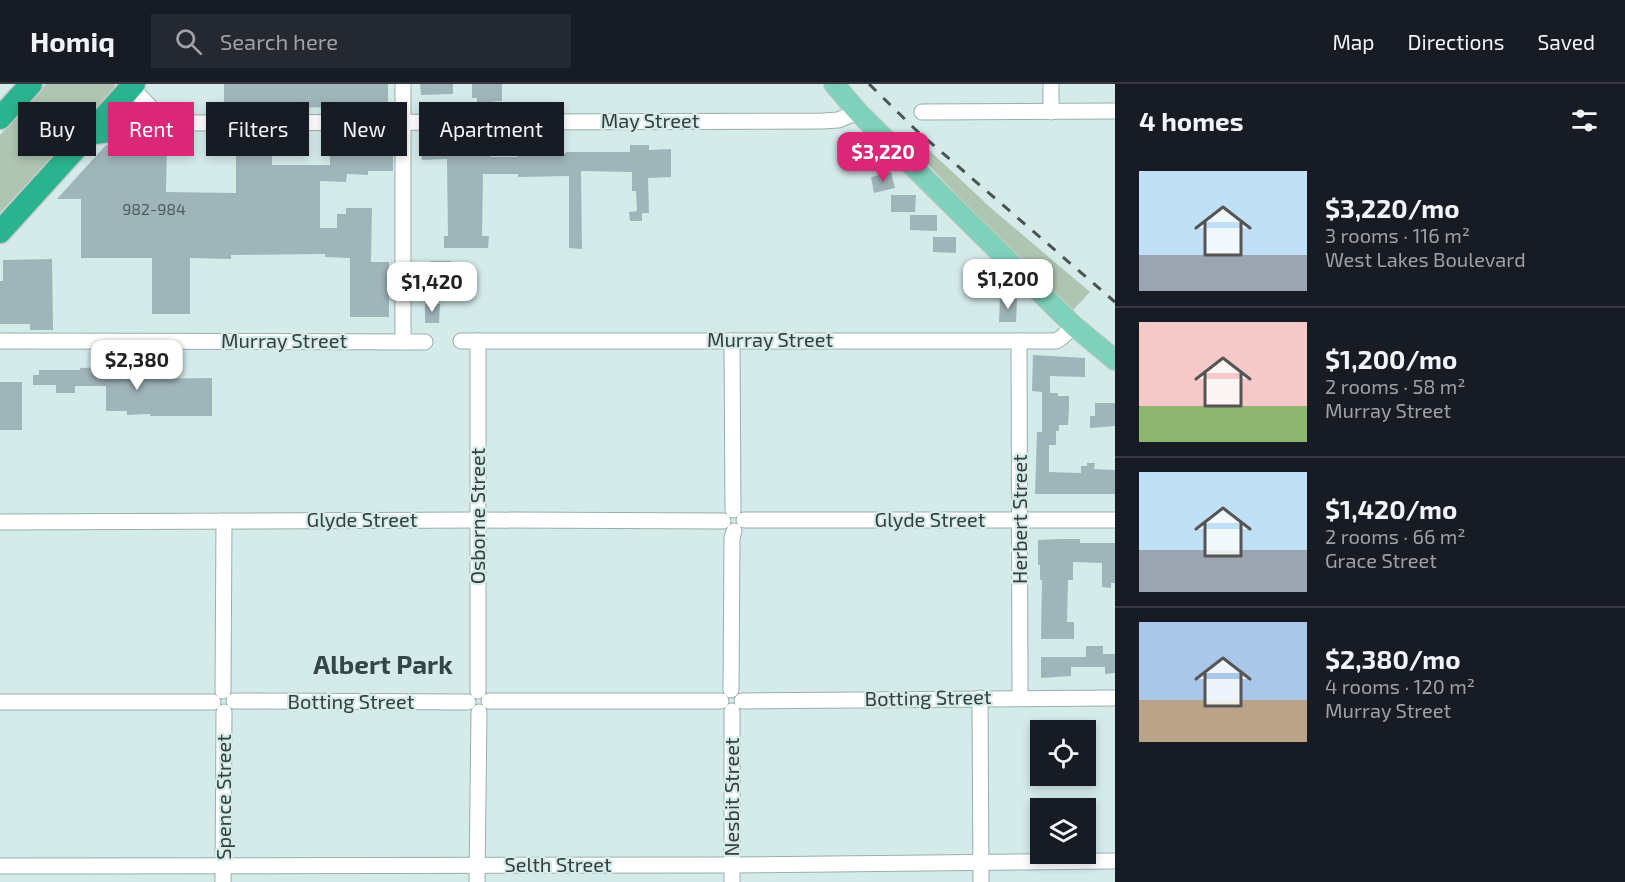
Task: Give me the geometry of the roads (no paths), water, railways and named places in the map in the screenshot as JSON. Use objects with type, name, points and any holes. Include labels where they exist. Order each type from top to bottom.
[{"type":"highway","points":[[0,118],[31,84]]},
{"type":"highway","points":[[96,125],[131,85]]},
{"type":"highway","points":[[0,232],[68,156]]},
{"type":"main road","points":[[834,84],[858,112],[1074,326],[1115,360]]},
{"type":"street","points":[[403,84],[403,102]]},
{"type":"street","points":[[1051,84],[1051,112]]},
{"type":"street","points":[[131,85],[148,102]]},
{"type":"street","points":[[921,112],[1115,111]]},
{"type":"street","name":"May Street","points":[[407,121],[823,121],[838,120],[858,112]]},
{"type":"street","name":"May Street","points":[[194,123],[321,122]]},
{"type":"street","points":[[403,156],[403,342]]},
{"type":"street","name":"Murray Street","points":[[461,341],[1056,341],[1074,326]]},
{"type":"street","name":"Nesbit Street","points":[[732,340],[734,521],[732,538],[732,882]]},
{"type":"street","name":"Murray Street","points":[[0,341],[425,342]]},
{"type":"street","name":"Herbert Street","points":[[1019,341],[1020,697]]},
{"type":"street","name":"Osborne Street","points":[[477,882],[478,342]]},
{"type":"street","name":"Glyde Street","points":[[0,522],[1115,520]]},
{"type":"street","name":"Spence Street","points":[[223,882],[224,521]]},
{"type":"street","points":[[980,698],[981,882]]},
{"type":"street","name":"Botting Street","points":[[0,702],[1115,698]]},
{"type":"street","name":"Selth Street","points":[[0,866],[732,865],[1115,861]]},
{"type":"railway","points":[[869,84],[916,130],[1115,302]]},
{"type":"district","name":"Albert Park","points":[[383,665]]}]
